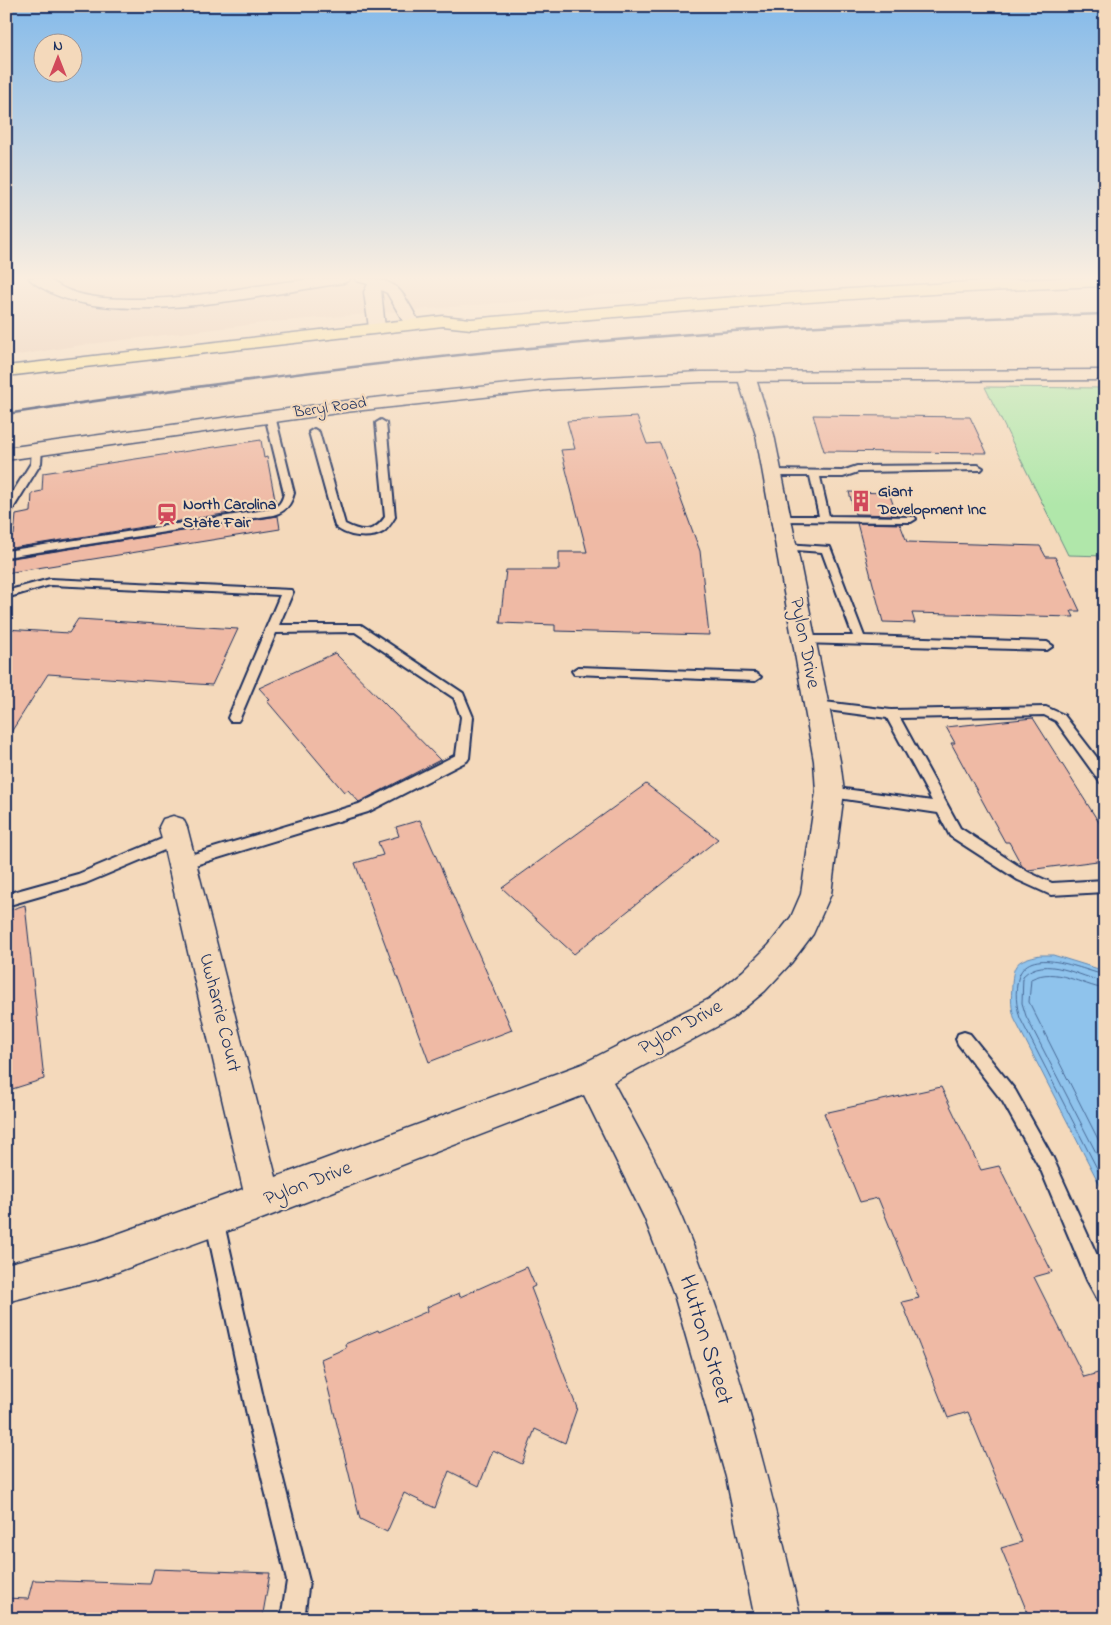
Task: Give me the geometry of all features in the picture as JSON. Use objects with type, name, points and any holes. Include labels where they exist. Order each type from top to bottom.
[{"type":"main road","points":[[6,371],[144,354]]},
{"type":"street","name":"Beryl Road","points":[[6,454],[270,416],[522,386],[644,378],[746,376],[1105,375]]},
{"type":"street","name":"Pylon Drive","points":[[6,1283],[98,1260],[264,1200],[592,1076],[720,1009],[754,981],[780,954],[802,924],[816,894],[830,792],[827,761],[765,435],[746,376]]},
{"type":"street","name":"Uwharrie Court","points":[[177,843],[264,1200]]},
{"type":"street","name":"Hutton Street","points":[[592,1076],[659,1208],[694,1298],[747,1477],[778,1619]]},
{"type":"lane","points":[[6,554],[264,514],[281,509],[288,502],[289,493],[270,416]]},
{"type":"lane","points":[[314,432],[340,526],[348,531],[365,533],[381,529],[390,517],[381,423]]},
{"type":"lane","points":[[6,512],[36,463],[37,449]]},
{"type":"lane","points":[[772,473],[843,474],[857,469],[978,468]]},
{"type":"lane","points":[[814,474],[825,518]]},
{"type":"lane","points":[[783,533],[825,518],[911,519]]},
{"type":"lane","points":[[783,533],[826,549],[860,640]]},
{"type":"lane","points":[[6,595],[50,582],[287,592],[234,718]]},
{"type":"lane","points":[[6,900],[81,879],[177,843],[363,808],[462,758],[466,717],[459,696],[357,628],[272,629]]},
{"type":"lane","points":[[804,640],[1047,646]]},
{"type":"lane","points":[[578,671],[755,677]]},
{"type":"lane","points":[[816,706],[891,714],[1046,711],[1060,718],[1105,778]]},
{"type":"lane","points":[[891,714],[955,832],[1023,876],[1051,889],[1105,886]]},
{"type":"lane","points":[[830,792],[942,808]]},
{"type":"lane","points":[[964,1039],[1009,1096],[1047,1164],[1094,1273],[1105,1293]]},
{"type":"lane","points":[[214,1218],[259,1424],[298,1581],[292,1619]]},
{"type":"shaded area","points":[[6,354],[26,354],[6,357]]},
{"type":"green space","points":[[985,387],[1105,388],[1105,556],[1068,555]]},
{"type":"water","points":[[1040,955],[1053,955],[1105,971],[1105,1195],[1015,1020],[1011,995],[1015,967],[1021,961]]},
{"type":"building","points":[[813,415],[970,417],[987,453],[824,451]]},
{"type":"building","points":[[637,417],[647,444],[660,443],[700,551],[709,635],[555,631],[555,625],[500,623],[506,570],[559,570],[559,552],[587,552],[561,450],[575,449],[567,421]]},
{"type":"building","points":[[261,440],[264,458],[267,457],[276,505],[6,549],[6,536],[14,535],[16,515],[31,512],[32,493],[42,491],[43,473]]},
{"type":"building","name":"Giant Development Inc","points":[[849,492],[889,493],[897,515],[855,514]]},
{"type":"building","points":[[278,516],[280,529],[6,573],[6,559]]},
{"type":"building","points":[[857,523],[900,524],[907,542],[1040,546],[1046,557],[1055,557],[1080,611],[1071,611],[1074,617],[912,613],[915,623],[883,622]]},
{"type":"building","points":[[78,619],[238,629],[212,685],[48,674],[6,740],[6,629],[69,633]]},
{"type":"building","points":[[335,653],[440,760],[359,802],[348,790],[344,792],[267,701],[270,700],[259,688]]},
{"type":"building","points":[[1033,718],[1105,832],[1105,860],[1028,870],[1022,866],[1009,842],[1005,842],[989,813],[951,743],[955,743],[946,727]]},
{"type":"building","points":[[646,784],[718,839],[574,954],[502,888]]},
{"type":"building","points":[[420,820],[512,1030],[429,1062],[355,863],[383,855],[378,842],[399,836],[396,827]]},
{"type":"building","points":[[25,905],[44,1079],[6,1091],[6,911]]},
{"type":"building","points":[[941,1087],[981,1170],[999,1166],[1052,1272],[1034,1277],[1084,1377],[1105,1371],[1105,1619],[1030,1619],[1001,1548],[1022,1542],[968,1412],[948,1418],[902,1302],[919,1298],[878,1198],[860,1202],[824,1113]]},
{"type":"building","points":[[527,1267],[535,1286],[531,1288],[577,1408],[565,1443],[535,1429],[522,1464],[493,1450],[479,1486],[449,1471],[435,1508],[404,1493],[387,1532],[360,1519],[321,1359],[346,1348],[345,1344],[428,1311],[427,1307],[459,1293],[460,1297]]},
{"type":"building","points":[[154,1569],[270,1573],[262,1619],[6,1619],[6,1598],[28,1599],[33,1580],[150,1584]]},
{"type":"railway","points":[[6,414],[210,385],[475,354]]},
{"type":"place","name":"Giant Development Inc","points":[[861,501]]},
{"type":"place","name":"North Carolina State Fair","points":[[167,514]]}]
